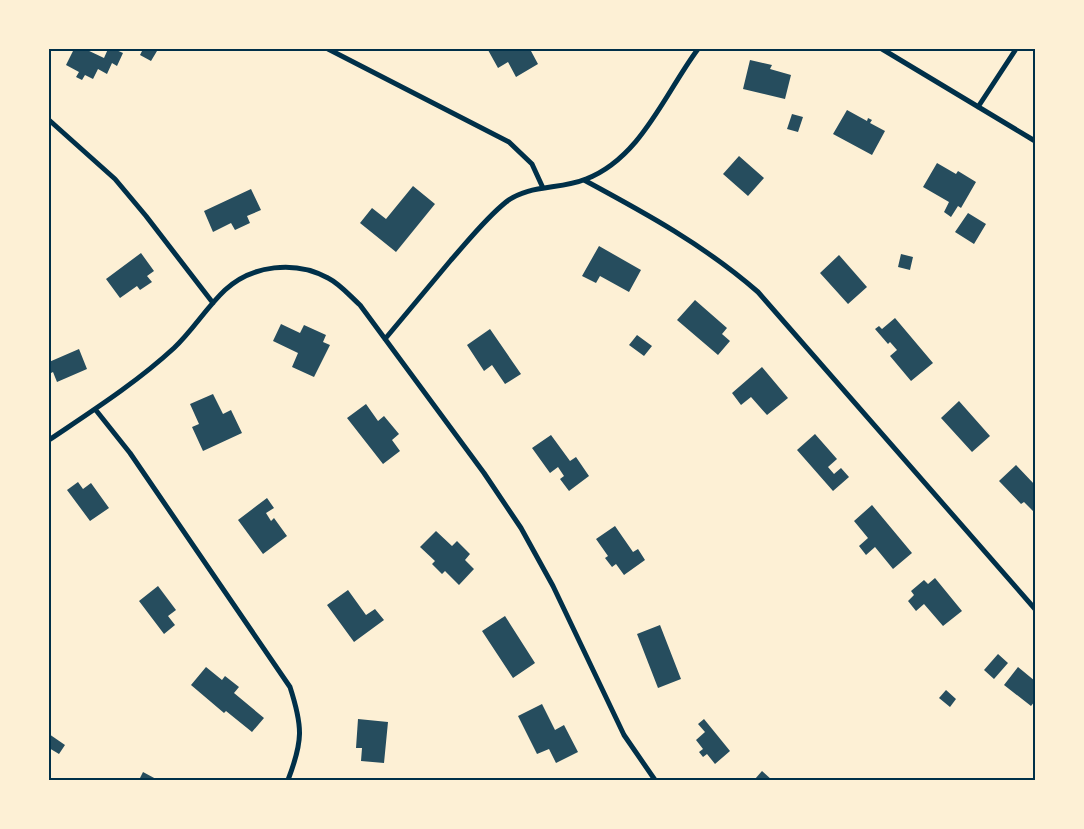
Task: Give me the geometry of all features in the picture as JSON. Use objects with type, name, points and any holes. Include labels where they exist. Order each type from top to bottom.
[{"type":"street","points":[[328,49],[509,142],[532,164],[543,188]]},
{"type":"street","points":[[385,339],[482,224],[509,200],[525,192],[584,180],[604,171],[635,142],[698,49]]},
{"type":"street","points":[[882,49],[1035,142]]},
{"type":"street","points":[[978,107],[1016,49]]},
{"type":"street","points":[[49,120],[115,179],[213,303]]},
{"type":"street","points":[[584,180],[698,244],[728,266],[758,292],[1035,609]]},
{"type":"street","points":[[49,440],[133,382],[175,347],[213,303],[238,280],[270,268],[300,268],[329,279],[345,290],[360,305],[484,473],[521,528],[553,586],[624,735],[654,780]]},
{"type":"street","points":[[95,410],[130,453],[290,687],[300,716],[299,751],[288,780]]},
{"type":"building","points":[[74,49],[85,49],[104,58],[108,49],[114,49],[123,53],[117,66],[112,63],[107,74],[98,69],[93,79],[85,75],[82,80],[76,77],[79,72],[66,65]]},
{"type":"building","points":[[143,49],[157,51],[151,61],[140,55]]},
{"type":"building","points":[[536,49],[531,51],[538,64],[516,77],[508,62],[498,68],[488,50]]},
{"type":"building","points":[[750,60],[772,65],[770,69],[791,75],[785,99],[743,89]]},
{"type":"building","points":[[847,110],[867,121],[868,118],[872,120],[870,123],[885,131],[872,155],[833,134]]},
{"type":"building","points":[[792,114],[803,117],[798,132],[787,129]]},
{"type":"building","points":[[739,156],[764,178],[748,196],[723,174]]},
{"type":"building","points":[[937,163],[956,174],[958,171],[976,182],[961,208],[958,206],[951,217],[944,212],[949,202],[923,187]]},
{"type":"building","points":[[413,186],[435,204],[396,252],[360,223],[372,208],[386,219]]},
{"type":"building","points":[[251,189],[261,210],[247,216],[250,223],[235,230],[231,223],[213,232],[204,211]]},
{"type":"building","points":[[968,213],[986,224],[974,244],[955,232]]},
{"type":"building","points":[[599,246],[641,270],[629,292],[600,276],[596,283],[582,276]]},
{"type":"building","points":[[141,253],[154,271],[147,276],[152,282],[140,290],[137,286],[120,298],[106,279]]},
{"type":"building","points":[[901,254],[913,257],[910,270],[898,267]]},
{"type":"building","points":[[839,255],[867,287],[848,304],[820,273]]},
{"type":"building","points":[[695,300],[727,328],[722,334],[730,341],[718,355],[677,320]]},
{"type":"building","points":[[895,318],[933,363],[911,381],[890,356],[897,350],[890,342],[888,344],[875,329],[879,326],[882,329]]},
{"type":"building","points":[[281,324],[300,333],[304,325],[326,335],[323,342],[330,345],[314,377],[292,367],[298,353],[273,341]]},
{"type":"building","points":[[490,329],[521,374],[505,384],[492,365],[484,371],[467,345]]},
{"type":"building","points":[[637,335],[652,346],[644,356],[629,345]]},
{"type":"building","points":[[79,349],[87,369],[57,382],[53,372],[49,374],[49,362]]},
{"type":"building","points":[[762,367],[788,398],[767,415],[751,397],[741,405],[732,393]]},
{"type":"building","points":[[213,394],[223,414],[231,410],[242,433],[203,451],[192,427],[199,424],[190,404]]},
{"type":"building","points":[[959,401],[990,436],[972,452],[941,418]]},
{"type":"building","points":[[366,404],[378,421],[384,416],[399,434],[392,440],[400,451],[383,464],[347,418]]},
{"type":"building","points":[[815,434],[837,459],[828,467],[834,474],[841,468],[849,477],[833,491],[797,450]]},
{"type":"building","points":[[551,435],[570,461],[576,457],[589,476],[569,491],[560,479],[564,476],[558,467],[550,473],[532,448]]},
{"type":"building","points":[[1016,465],[1035,485],[1035,513],[1024,502],[1021,504],[999,481]]},
{"type":"building","points":[[78,482],[83,489],[91,483],[109,508],[90,521],[67,490]]},
{"type":"building","points":[[267,498],[274,508],[266,513],[271,521],[274,518],[287,536],[263,554],[238,520]]},
{"type":"building","points":[[872,505],[912,553],[893,569],[875,547],[866,555],[859,546],[868,538],[854,521]]},
{"type":"building","points":[[615,526],[633,552],[638,549],[645,560],[624,575],[616,564],[612,567],[605,558],[608,556],[596,539]]},
{"type":"building","points":[[436,531],[452,546],[457,541],[470,554],[465,560],[474,569],[459,585],[445,571],[442,574],[432,564],[435,561],[420,547]]},
{"type":"building","points":[[935,578],[962,611],[943,626],[924,604],[916,611],[908,601],[914,595],[911,591],[924,580],[928,584]]},
{"type":"building","points":[[158,586],[176,610],[168,616],[175,625],[164,634],[139,601]]},
{"type":"building","points":[[348,590],[366,615],[375,609],[384,620],[354,642],[327,605]]},
{"type":"building","points":[[505,616],[535,663],[513,678],[482,631]]},
{"type":"building","points":[[660,625],[681,679],[658,688],[637,634]]},
{"type":"building","points":[[998,654],[1008,663],[994,679],[984,670]]},
{"type":"building","points":[[206,667],[222,680],[225,676],[239,687],[234,693],[264,718],[252,732],[226,711],[224,713],[191,685]]},
{"type":"building","points":[[1018,667],[1035,681],[1035,701],[1031,706],[1004,685]]},
{"type":"building","points":[[946,690],[956,699],[950,707],[939,698]]},
{"type":"building","points":[[542,704],[555,730],[564,725],[578,752],[556,763],[549,749],[537,754],[518,716]]},
{"type":"building","points":[[358,719],[388,722],[384,763],[361,761],[362,748],[356,748]]},
{"type":"building","points":[[704,719],[730,751],[715,764],[707,754],[703,757],[699,752],[703,749],[696,740],[705,732],[698,724]]},
{"type":"building","points":[[49,734],[65,745],[59,754],[49,748]]},
{"type":"building","points":[[762,771],[772,780],[755,779]]},
{"type":"building","points":[[143,772],[156,779],[139,780]]}]
